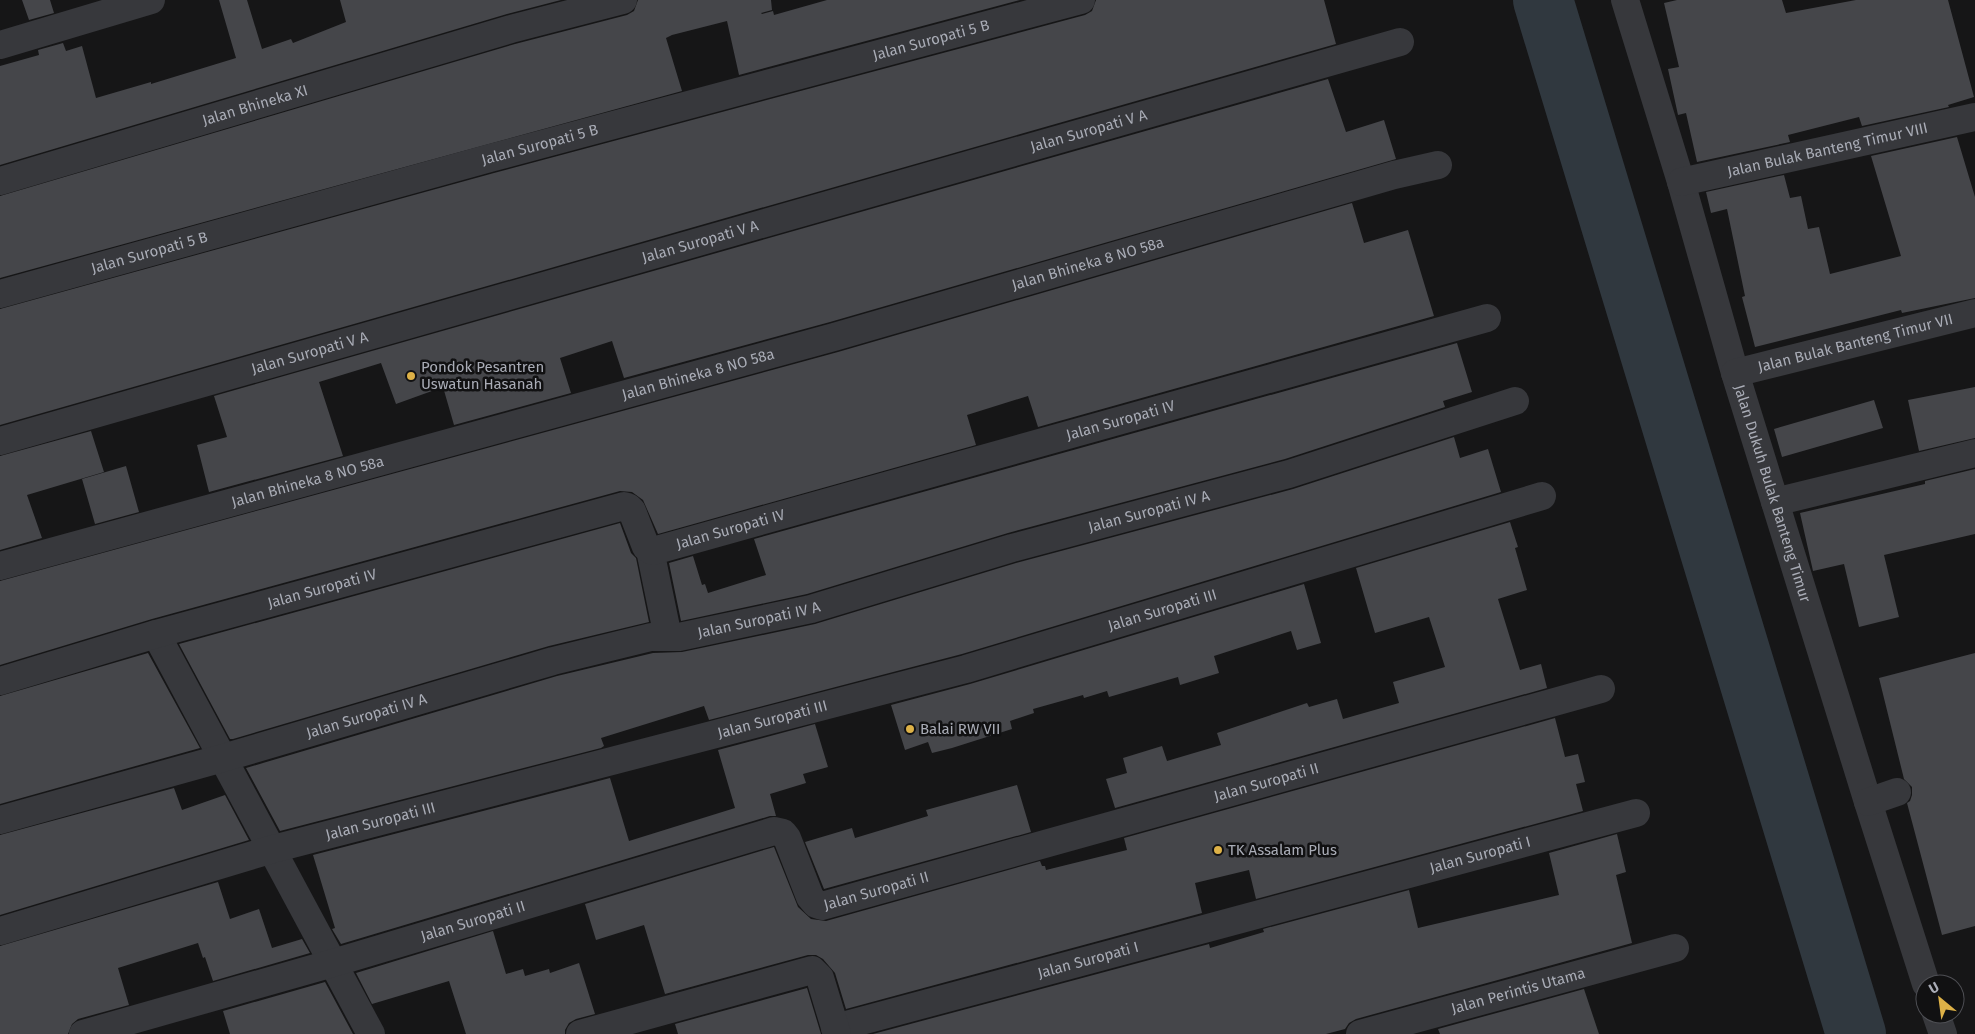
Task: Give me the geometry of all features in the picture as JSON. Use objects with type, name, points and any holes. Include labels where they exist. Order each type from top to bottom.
[{"type":"street","points":[[0,45],[152,0]]},
{"type":"street","name":"Jalan Bhineka XI","points":[[0,181],[511,29],[623,0]]},
{"type":"street","name":"Jalan Suropati 5 B","points":[[0,294],[490,158],[1081,0]]},
{"type":"street","name":"Jalan Dukuh Bulak Banteng Timur","points":[[1630,1],[1735,373],[1923,974]]},
{"type":"street","name":"Jalan Suropati V A","points":[[0,441],[1400,42]]},
{"type":"street","name":"Jalan Bulak Banteng Timur VIII","points":[[1681,182],[1975,117]]},
{"type":"street","name":"Jalan Bhineka 8 NO 58a","points":[[0,566],[834,337],[1394,175],[1438,165]]},
{"type":"street","name":"Jalan Bulak Banteng Timur VII","points":[[1735,373],[1975,313]]},
{"type":"street","name":"Jalan Suropati IV","points":[[0,681],[156,634],[624,506],[632,511],[645,546],[650,550],[1487,318]]},
{"type":"street","name":"Jalan Suropati IV A","points":[[0,820],[223,758],[553,661],[651,637],[679,637],[810,609],[1012,548],[1289,474],[1515,401]]},
{"type":"street","points":[[1776,502],[1975,453]]},
{"type":"street","name":"Jalan Suropati III","points":[[0,931],[273,850],[966,669],[1542,496]]},
{"type":"street","points":[[650,550],[668,637]]},
{"type":"street","points":[[156,634],[370,1034]]},
{"type":"street","name":"Jalan Suropati II","points":[[83,1034],[333,963],[774,831],[783,833],[788,838],[810,897],[816,904],[822,906],[1601,689]]},
{"type":"street","points":[[1868,802],[1897,792]]},
{"type":"street","name":"Jalan Suropati I","points":[[580,1034],[812,970],[820,978],[836,1031],[1636,813]]},
{"type":"street","name":"Jalan Perintis Utama","points":[[1360,1034],[1675,948]]},
{"type":"building","points":[[22,0],[50,0],[54,13],[29,20]]},
{"type":"building","points":[[219,0],[247,0],[262,49],[291,39],[293,43],[346,22],[340,0],[561,0],[507,14],[0,165],[0,66],[39,55],[38,50],[63,43],[66,51],[82,46],[96,98],[151,82],[151,84],[236,58]]},
{"type":"building","points":[[638,0],[771,0],[772,10],[761,13],[773,11],[774,15],[827,0],[1020,0],[739,75],[727,21],[672,35],[666,38],[682,91],[0,278],[0,196],[515,44],[627,15],[634,11]]},
{"type":"building","points":[[1096,0],[1324,0],[1336,44],[0,425],[0,309],[494,173],[1085,15],[1092,11]]},
{"type":"building","points":[[1677,0],[1782,0],[1786,13],[1856,0],[1948,0],[1974,97],[1948,105],[1949,107],[1862,126],[1859,117],[1788,135],[1790,142],[1697,162],[1686,113],[1678,115],[1668,69],[1679,67],[1664,3]]},
{"type":"building","points":[[1328,79],[1346,132],[1384,120],[1396,159],[830,322],[624,378],[612,341],[560,358],[571,393],[454,425],[443,387],[396,404],[381,363],[319,382],[343,456],[209,492],[197,445],[227,437],[214,396]]},
{"type":"building","points":[[1957,137],[1975,197],[1975,298],[1902,313],[1901,310],[1755,347],[1742,297],[1745,296],[1727,209],[1711,213],[1706,192],[1784,175],[1790,198],[1801,196],[1808,229],[1819,227],[1830,274],[1901,256],[1871,156]]},
{"type":"building","points":[[1352,203],[1364,243],[1408,230],[1434,316],[1038,427],[1028,396],[967,415],[976,445],[658,534],[643,500],[632,492],[620,491],[152,619],[0,665],[0,581],[838,352]]},
{"type":"building","points":[[1457,343],[1472,392],[1443,401],[1445,407],[1285,459],[1008,533],[807,594],[681,621],[669,563],[693,556],[702,585],[705,584],[708,593],[766,575],[754,539]]},
{"type":"building","points":[[1975,387],[1975,438],[1919,451],[1908,400]]},
{"type":"building","points":[[1874,400],[1883,428],[1782,457],[1774,429]]},
{"type":"building","points":[[91,431],[104,472],[27,495],[42,538],[0,550],[0,456]]},
{"type":"building","points":[[1454,437],[1460,458],[1488,449],[1501,492],[962,654],[709,720],[704,706],[601,738],[604,746],[601,748],[280,831],[246,768],[557,676],[653,653],[682,652],[815,624],[1016,563],[1293,489]]},
{"type":"building","points":[[126,466],[139,512],[95,524],[82,479]]},
{"type":"building","points":[[1975,469],[1975,534],[1884,555],[1899,617],[1859,627],[1844,564],[1813,571],[1800,513],[1925,484],[1925,481]]},
{"type":"building","points":[[1510,522],[1518,547],[1515,548],[1527,590],[1498,599],[1520,670],[1541,664],[1547,688],[1115,808],[1106,779],[1127,773],[1123,758],[1162,746],[1167,761],[1221,745],[1217,733],[1307,703],[1309,707],[1337,699],[1343,719],[1399,703],[1393,682],[1445,667],[1429,617],[1375,633],[1356,568]]},
{"type":"building","points":[[620,523],[631,553],[636,558],[649,622],[549,646],[233,739],[230,739],[179,644]]},
{"type":"building","points":[[1304,584],[1321,643],[1297,650],[1291,631],[1214,656],[1219,673],[1180,685],[1178,677],[1109,697],[1107,691],[1084,698],[1083,695],[1033,709],[1034,713],[1010,721],[1012,729],[952,748],[932,753],[928,742],[905,750],[891,705],[970,684]]},
{"type":"building","points":[[148,653],[200,748],[0,804],[0,696]]},
{"type":"building","points":[[1975,653],[1975,926],[1942,935],[1907,803],[1912,795],[1912,787],[1904,779],[1879,678]]},
{"type":"building","points":[[1555,718],[1565,757],[1578,754],[1585,782],[1576,784],[1583,811],[1256,899],[1249,870],[1195,883],[1202,913],[846,1009],[835,973],[823,959],[816,955],[808,955],[665,994],[644,925],[596,940],[585,904],[774,847],[798,907],[811,919],[826,921],[1040,861],[1046,870],[1127,850],[1124,838]]},
{"type":"building","points":[[815,724],[828,767],[803,774],[806,783],[770,794],[776,816],[770,816],[341,944],[332,929],[335,928],[313,855],[610,778],[629,841],[735,808],[718,750]]},
{"type":"building","points":[[1017,785],[1031,832],[824,889],[805,842],[852,828],[855,838],[928,816],[926,810]]},
{"type":"building","points":[[174,788],[182,810],[225,795],[249,840],[0,915],[0,835]]},
{"type":"building","points":[[1617,834],[1626,872],[1616,875],[1632,943],[1356,1019],[1349,1023],[1345,1029],[1326,1034],[873,1034],[1209,944],[1210,948],[1264,932],[1263,929],[1409,890],[1418,928],[1559,895],[1549,853]]},
{"type":"building","points":[[218,882],[230,919],[259,909],[272,948],[302,939],[310,953],[213,981],[198,943],[118,968],[129,1005],[78,1019],[72,1024],[68,1034],[0,1034],[0,946]]},
{"type":"building","points":[[493,931],[506,974],[523,969],[525,976],[549,969],[550,973],[579,963],[595,1014],[569,1023],[565,1034],[466,1034],[449,981],[372,1004],[356,973]]},
{"type":"building","points":[[325,982],[353,1034],[230,1034],[223,1011]]},
{"type":"building","points":[[807,988],[821,1034],[678,1034],[675,1024]]},
{"type":"building","points":[[1584,989],[1599,1034],[1440,1034],[1438,1029]]},
{"type":"waterway","points":[[1543,0],[1856,1034]]},
{"type":"place","name":"Pondok Pesantren Uswatun Hasanah","points":[[411,376]]},
{"type":"place","name":"Balai RW VII","points":[[910,729]]},
{"type":"place","name":"TK Assalam Plus","points":[[1218,850]]}]
